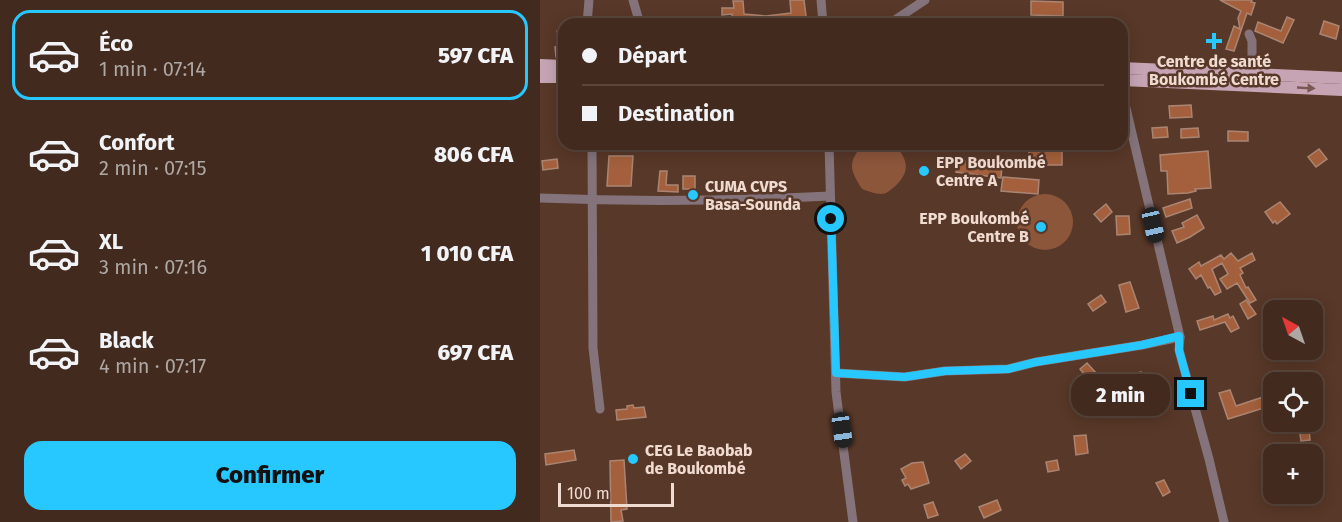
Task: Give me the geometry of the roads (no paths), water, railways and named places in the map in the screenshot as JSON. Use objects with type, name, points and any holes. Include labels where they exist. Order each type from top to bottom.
[{"type":"main road","points":[[540,65],[558,66]]},
{"type":"main road","points":[[1128,68],[1342,78]]},
{"type":"main road","points":[[540,77],[558,77]]},
{"type":"main road","points":[[1128,80],[1342,90]]},
{"type":"street","points":[[587,18],[588,0]]},
{"type":"street","points":[[633,0],[638,18]]},
{"type":"street","points":[[821,0],[823,18]]},
{"type":"street","points":[[898,18],[926,0]]},
{"type":"street","points":[[1249,34],[1252,41],[1252,57]]},
{"type":"street","points":[[1128,117],[1179,336],[1179,350],[1224,522]]},
{"type":"street","points":[[592,150],[593,348],[600,410]]},
{"type":"street","points":[[829,150],[836,373],[853,522]]},
{"type":"street","points":[[540,198],[770,199],[830,196]]},
{"type":"street","points":[[836,373],[904,377],[945,371],[1008,369],[1036,362],[1142,345],[1179,336]]},
{"type":"place","name":"Centre de santé Boukombé Centre","points":[[1214,41]]},
{"type":"place","name":"EPP Boukombé Centre A","points":[[924,171]]},
{"type":"place","name":"CUMA CVPS Basa-Sounda","points":[[693,195]]},
{"type":"place","name":"EPP Boukombé Centre B","points":[[1041,227]]},
{"type":"place","name":"CEG Le Baobab de Boukombé","points":[[633,459]]}]
